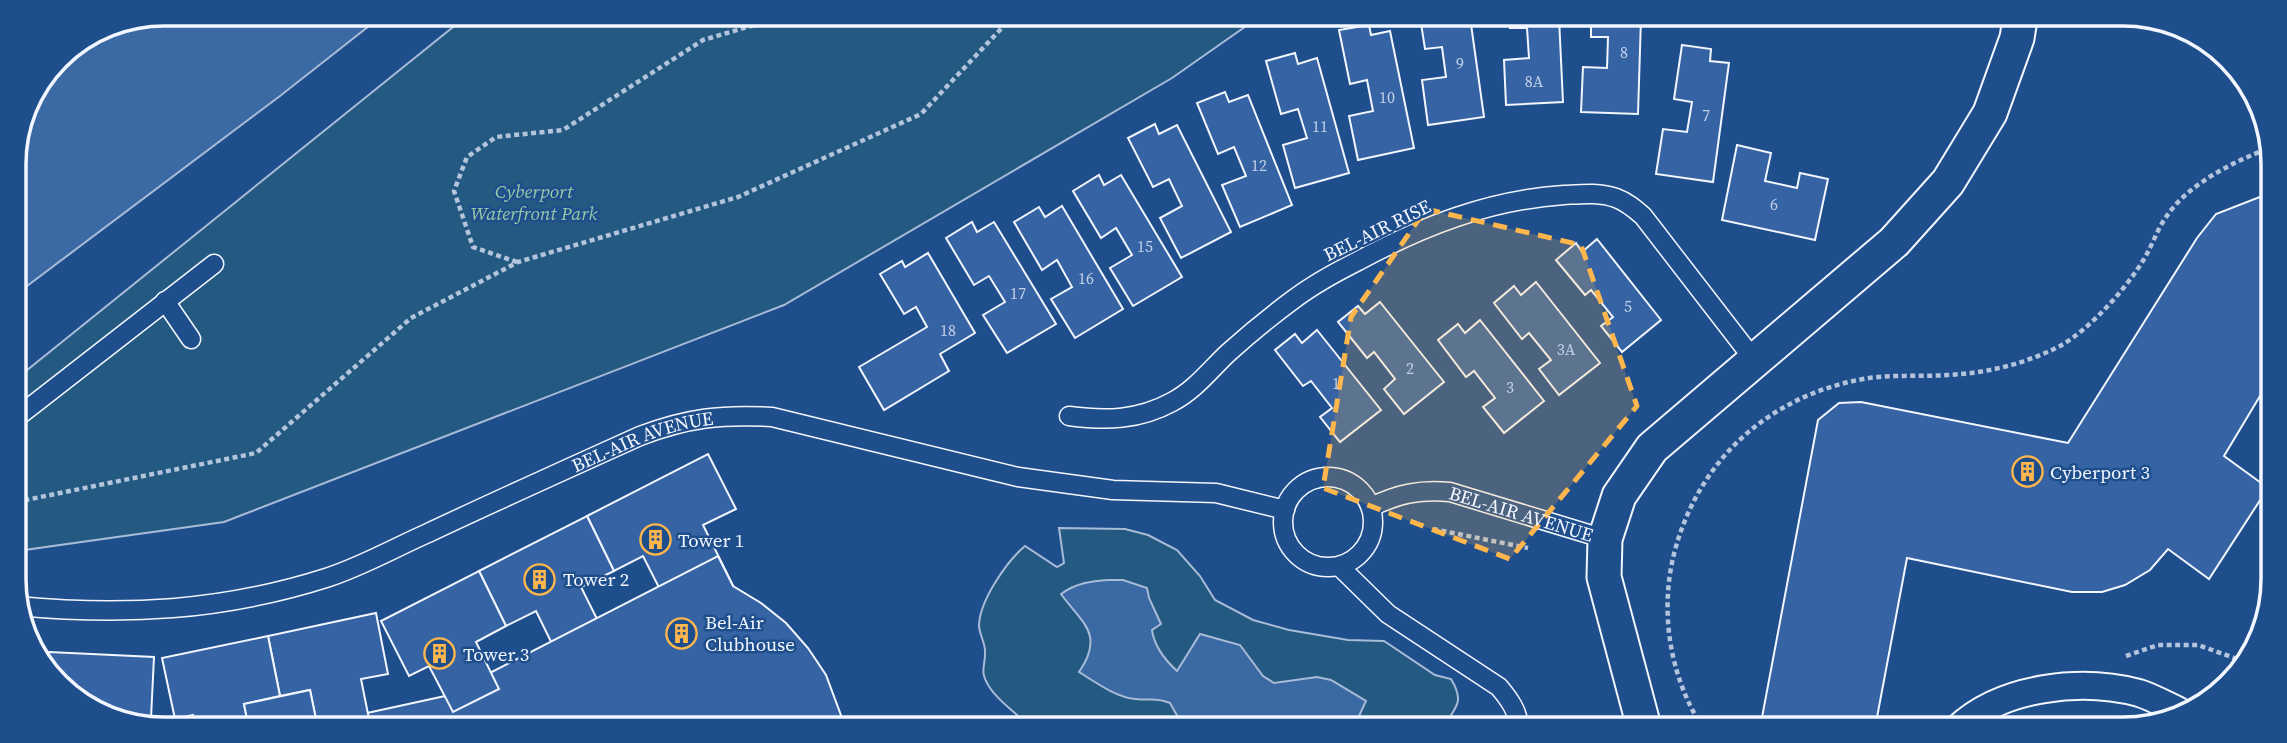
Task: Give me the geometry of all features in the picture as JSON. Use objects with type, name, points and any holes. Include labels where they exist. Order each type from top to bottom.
[{"type":"street","points":[[1605,539],[1619,496],[1652,448],[1894,242],[1948,182],[1990,113],[2019,26]]},
{"type":"street","name":"BEL-AIR AVENUE","points":[[1605,539],[1604,577],[1641,716]]},
{"type":"street","points":[[1977,716],[2001,701],[2045,688],[2089,685],[2141,694],[2171,707]]},
{"type":"lane","name":"BEL-AIR RISE","points":[[1069,416],[1096,420],[1122,419],[1148,413],[1173,402],[1195,387],[1261,324],[1297,296],[1346,267],[1416,231],[1458,215],[1545,196],[1589,193],[1604,195],[1632,206],[1643,216],[1755,361]]},
{"type":"lane","points":[[26,410],[214,264]]},
{"type":"lane","points":[[165,301],[191,339]]},
{"type":"lane","name":"BEL-AIR AVENUE","points":[[29,607],[75,612],[139,612],[204,606],[279,591],[329,577],[640,436],[672,424],[705,417],[772,417],[1018,477],[1113,490],[1216,493],[1285,510]]},
{"type":"lane","points":[[1327,477],[1341,479],[1364,494],[1371,507],[1373,529],[1365,550],[1354,560],[1340,567],[1324,568],[1309,564],[1296,554],[1287,541],[1283,526],[1285,510],[1291,496],[1300,486],[1327,477]]},
{"type":"lane","name":"BEL-AIR AVENUE","points":[[1371,507],[1409,492],[1450,492],[1605,539]]},
{"type":"lane","points":[[1340,567],[1388,614],[1499,687],[1511,701],[1517,716]]},
{"type":"path","points":[[518,262],[472,247],[454,191],[467,158],[496,136],[563,130],[703,40],[748,27]]},
{"type":"path","points":[[26,500],[256,453],[411,318],[518,262],[738,197],[921,114],[1003,27]]},
{"type":"path","points":[[1696,716],[1675,667],[1667,619],[1670,570],[1682,523],[1704,480],[1735,443],[1773,413],[1817,391],[1864,379],[1949,375],[2007,368],[2061,345],[2107,309],[2143,262],[2167,215],[2204,179],[2260,152]]},
{"type":"path","points":[[1433,529],[1540,551]]},
{"type":"path","points":[[2089,685],[2120,658],[2158,645],[2198,645],[2235,658]]},
{"type":"highlighted area","points":[[1426,209],[1581,245],[1637,406],[1510,559],[1323,488],[1351,317]]},
{"type":"green space","name":"Cyberport Waterfront Park","points":[[1246,26],[1172,78],[784,305],[224,522],[26,550],[26,371],[453,27]]},
{"type":"green space","points":[[1059,528],[1125,529],[1148,535],[1177,550],[1200,576],[1215,600],[1253,620],[1289,630],[1348,640],[1384,641],[1435,675],[1451,679],[1457,693],[1457,704],[1450,716],[1019,717],[998,698],[983,673],[985,648],[979,625],[984,604],[1010,561],[1025,546],[1057,567],[1064,563]]},
{"type":"shaded area","points":[[368,27],[27,286],[27,146],[40,103],[55,80],[73,61],[103,40],[137,29]]},
{"type":"shaded area","points":[[1123,580],[1147,588],[1161,624],[1152,630],[1155,641],[1164,657],[1177,671],[1200,634],[1240,645],[1263,676],[1274,683],[1317,677],[1331,680],[1366,701],[1359,716],[1178,716],[1170,703],[1129,698],[1114,693],[1079,672],[1087,659],[1090,638],[1083,621],[1061,594],[1072,587],[1096,581]]},
{"type":"building","points":[[1369,26],[1371,35],[1390,31],[1414,148],[1358,160],[1349,116],[1373,111],[1367,80],[1350,84],[1339,30]]},
{"type":"building","points":[[1421,26],[1471,26],[1484,117],[1428,125],[1422,80],[1446,77],[1442,47],[1425,49]]},
{"type":"building","points":[[1559,26],[1563,102],[1506,105],[1504,60],[1529,58],[1527,28],[1510,28]]},
{"type":"building","points":[[1591,26],[1641,26],[1638,114],[1581,112],[1583,67],[1607,68],[1608,37],[1591,37]]},
{"type":"building","points":[[1682,45],[1711,49],[1710,61],[1729,63],[1713,182],[1656,174],[1663,129],[1687,132],[1692,102],[1674,99]]},
{"type":"building","points":[[1295,53],[1298,64],[1317,58],[1349,173],[1295,188],[1283,145],[1307,138],[1298,109],[1281,114],[1266,61]]},
{"type":"building","points":[[1225,92],[1229,102],[1248,95],[1292,205],[1240,227],[1222,185],[1246,176],[1234,147],[1218,154],[1197,103]]},
{"type":"building","points":[[1155,124],[1159,134],[1177,125],[1231,232],[1181,258],[1160,218],[1182,206],[1169,179],[1153,187],[1128,138]]},
{"type":"building","points":[[1737,145],[1771,153],[1765,181],[1797,188],[1800,173],[1828,179],[1815,240],[1722,220]]},
{"type":"building","points":[[1099,175],[1104,185],[1121,175],[1182,277],[1133,306],[1110,268],[1132,255],[1116,228],[1101,238],[1073,191]]},
{"type":"building","name":"Cyberport 3","points":[[2261,196],[2261,394],[2224,456],[2261,483],[2261,499],[2209,579],[2168,549],[2150,570],[2125,585],[2102,592],[2072,592],[1907,558],[1877,716],[1762,716],[1818,420],[1839,403],[1861,402],[2068,443],[2197,238],[2216,214]]},
{"type":"building","points":[[1062,206],[1123,309],[1075,338],[1051,299],[1072,287],[1057,260],[1042,270],[1014,222],[1039,207],[1045,217]]},
{"type":"building","points":[[972,222],[977,232],[994,222],[1056,324],[1007,353],[983,315],[1005,302],[989,276],[974,285],[946,238]]},
{"type":"building","points":[[1597,239],[1661,320],[1622,352],[1601,326],[1613,317],[1591,290],[1585,295],[1556,260],[1576,243],[1582,252]]},
{"type":"building","points":[[928,253],[975,333],[940,354],[949,371],[884,410],[859,367],[927,327],[916,307],[904,314],[880,274],[902,261],[905,267]]},
{"type":"building","points":[[1536,282],[1600,363],[1559,395],[1539,369],[1551,360],[1529,333],[1522,339],[1494,303],[1514,286],[1521,295]]},
{"type":"building","points":[[1380,302],[1444,382],[1404,414],[1384,389],[1395,379],[1374,352],[1367,358],[1338,322],[1358,306],[1365,314]]},
{"type":"building","points":[[1480,320],[1544,401],[1504,433],[1483,407],[1495,398],[1474,371],[1466,377],[1438,340],[1458,324],[1465,333]]},
{"type":"building","points":[[1317,330],[1381,410],[1340,442],[1320,417],[1332,408],[1311,381],[1303,386],[1275,350],[1295,334],[1302,343]]},
{"type":"building","name":"Tower 1","points":[[708,454],[736,509],[703,525],[751,622],[720,638],[707,612],[679,627],[643,556],[614,571],[587,516]]},
{"type":"building","name":"Tower 2","points":[[587,516],[614,571],[581,587],[605,635],[559,658],[536,611],[506,626],[479,571]]},
{"type":"building","name":"Bel-Air Clubhouse","points":[[718,556],[733,586],[786,623],[808,648],[826,675],[842,717],[368,717],[367,713],[445,696]]},
{"type":"building","name":"Tower 3","points":[[479,571],[506,626],[476,642],[499,689],[453,712],[429,666],[409,676],[381,621]]},
{"type":"building","points":[[376,613],[388,674],[361,679],[369,717],[316,717],[310,690],[280,696],[268,636]]},
{"type":"building","points":[[268,636],[280,696],[244,704],[247,717],[175,717],[162,658]]},
{"type":"building","points":[[49,653],[154,657],[151,716],[129,712],[95,698],[67,676]]},
{"type":"building","points":[[310,690],[316,717],[247,717],[244,704]]},
{"type":"place","name":"Cyberport 3","points":[[2027,472]]},
{"type":"place","name":"Tower 1","points":[[655,540]]},
{"type":"place","name":"Tower 2","points":[[540,579]]},
{"type":"place","name":"Bel-Air Clubhouse","points":[[682,633]]},
{"type":"place","name":"Tower 3","points":[[440,654]]}]
